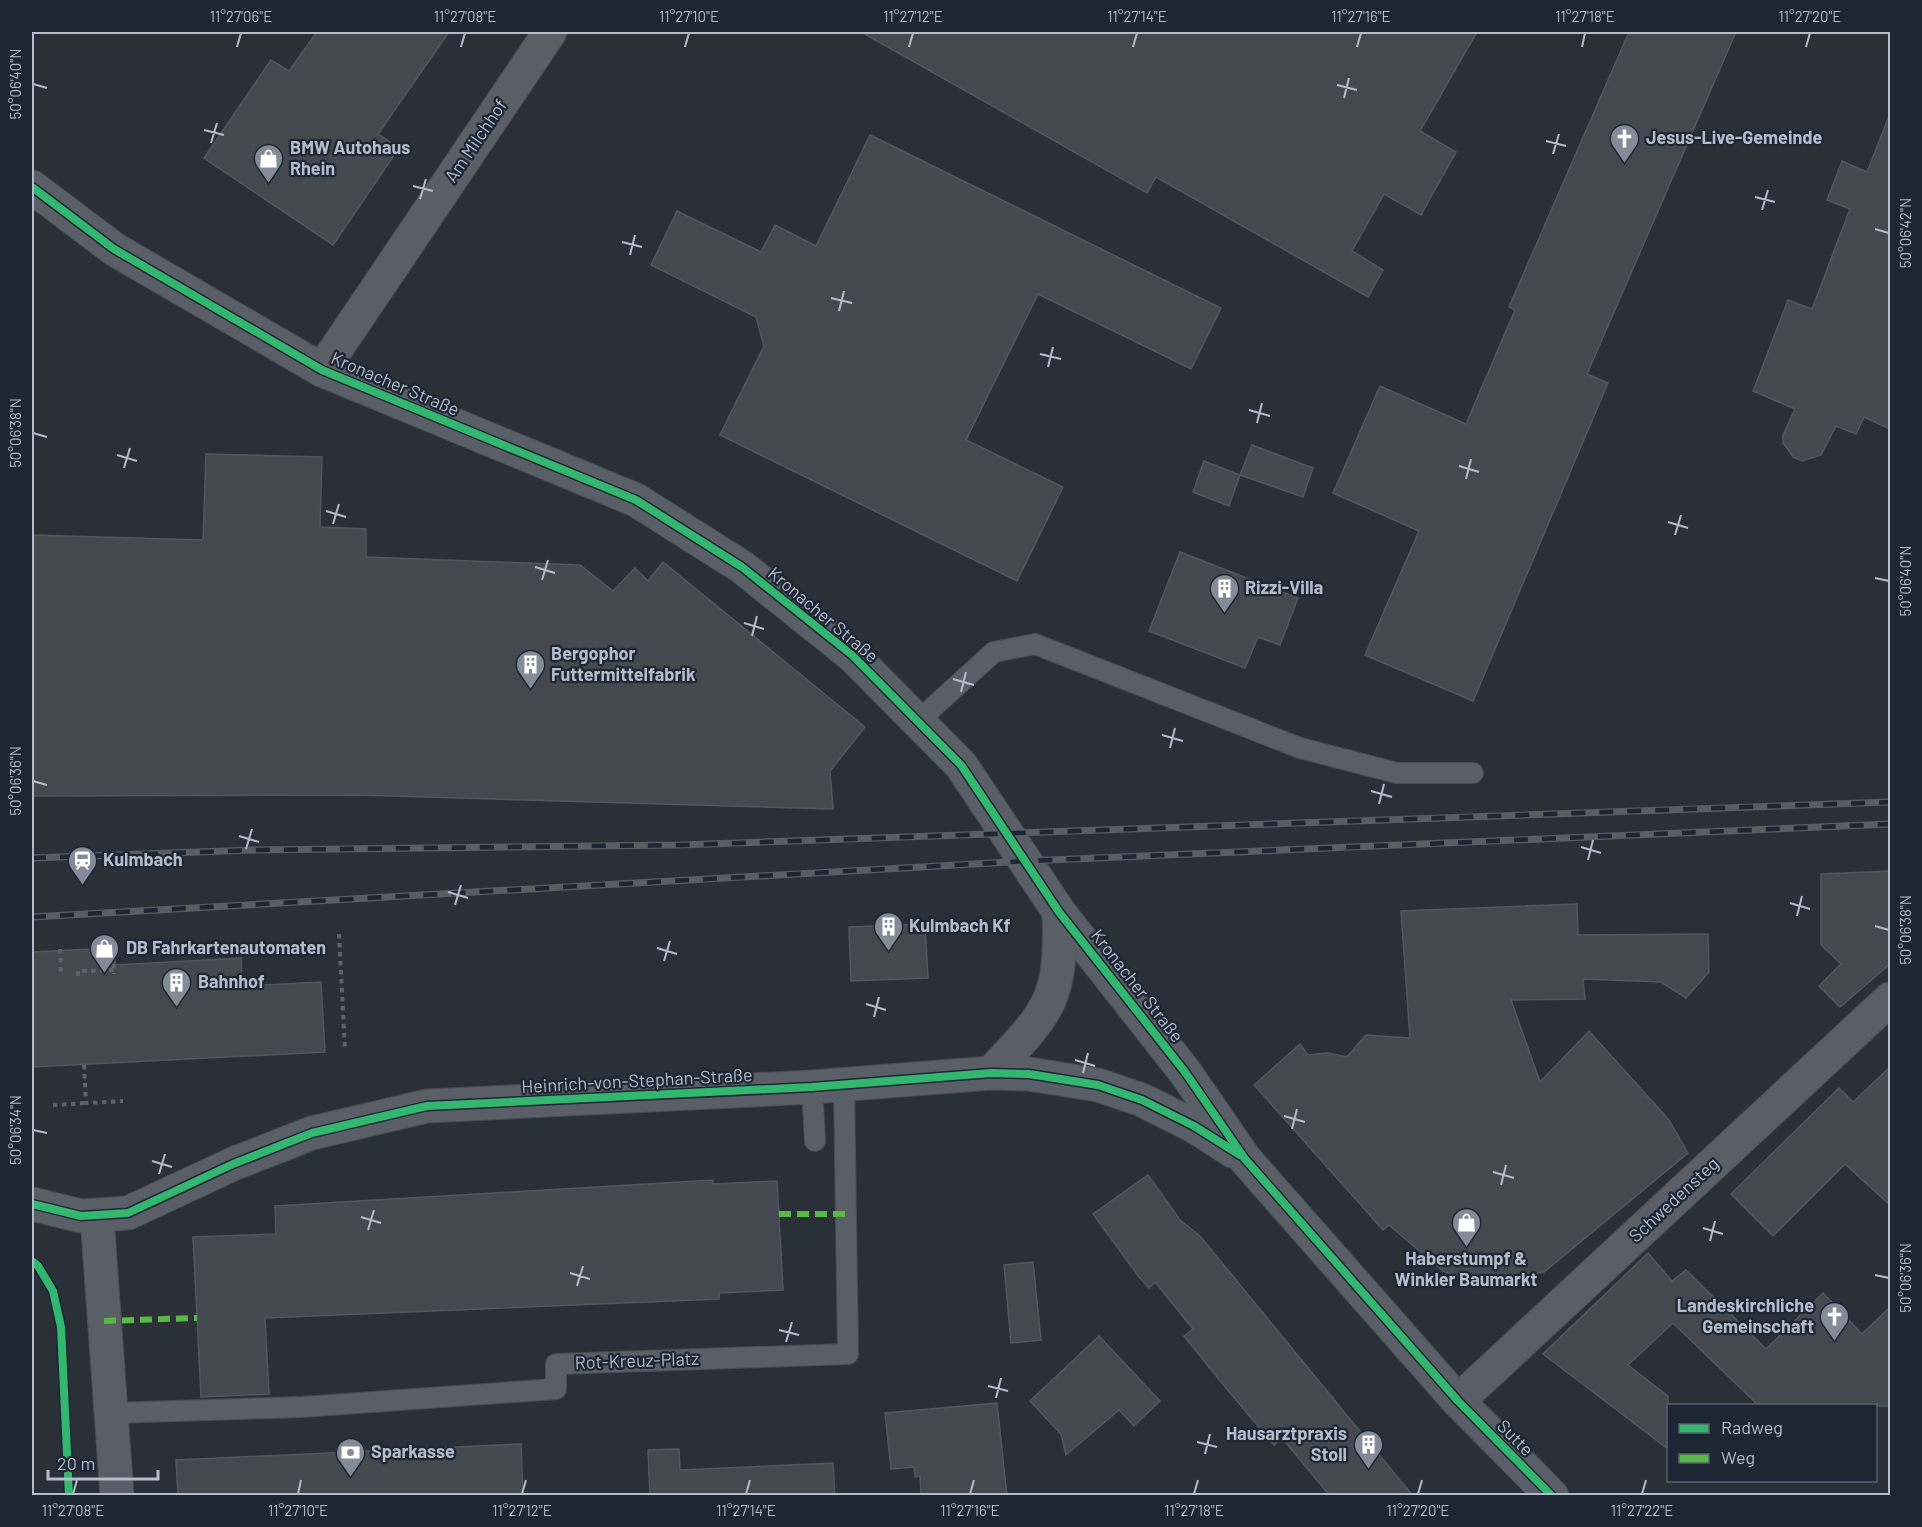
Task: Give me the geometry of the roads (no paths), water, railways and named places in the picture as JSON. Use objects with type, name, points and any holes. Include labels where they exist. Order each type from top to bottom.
[{"type":"street","name":"Am Milchhof","points":[[322,370],[550,32]]},
{"type":"street","name":"Kronacher Straße","points":[[32,187],[114,249],[322,370],[636,500],[742,567],[852,655],[962,765],[1059,912],[1185,1072],[1245,1159],[1458,1401]]},
{"type":"street","name":"Kronacher Straße","points":[[991,1073],[1031,1030],[1046,1009],[1057,984],[1060,953],[1059,912]]},
{"type":"street","name":"Schwedensteg","points":[[1458,1401],[1890,999]]},
{"type":"street","name":"Heinrich-von-Stephan-Straße","points":[[32,1204],[56,1212],[97,1217],[128,1213],[233,1164],[312,1133],[427,1106],[828,1086],[991,1073],[1029,1074],[1098,1084],[1142,1100],[1194,1126],[1245,1159]]},
{"type":"street","points":[[97,1217],[117,1496]]},
{"type":"street","name":"Sutte","points":[[1458,1401],[1551,1496]]},
{"type":"lane","points":[[919,720],[994,652],[1035,644],[1300,748],[1397,773],[1473,773]]},
{"type":"lane","points":[[815,1141],[828,1086]]},
{"type":"lane","name":"Rot-Kreuz-Platz","points":[[111,1413],[302,1407],[556,1389],[556,1364],[848,1354],[828,1086]]},
{"type":"railway","points":[[32,858],[253,850],[680,845],[1890,802]]},
{"type":"railway","points":[[32,917],[1027,861],[1890,824]]},
{"type":"place","name":"Jesus-Live-Gemeinde","points":[[1625,164]]},
{"type":"place","name":"BMW Autohaus Rhein","points":[[269,184]]},
{"type":"place","name":"Rizzi-Villa","points":[[1224,614]]},
{"type":"place","name":"Bergophor Futtermittelfabrik","points":[[530,690]]},
{"type":"place","name":"Kulmbach","points":[[82,886]]},
{"type":"place","name":"Kulmbach Kf","points":[[888,952]]},
{"type":"place","name":"DB Fahrkartenautomaten","points":[[105,974]]},
{"type":"place","name":"Bahnhof","points":[[177,1008]]},
{"type":"place","name":"Haberstumpf & Winkler Baumarkt","points":[[1466,1248]]},
{"type":"place","name":"Landeskirchliche Gemeinschaft","points":[[1835,1342]]},
{"type":"place","name":"Hausarztpraxis Stoll","points":[[1368,1470]]},
{"type":"place","name":"Sparkasse","points":[[350,1478]]}]
